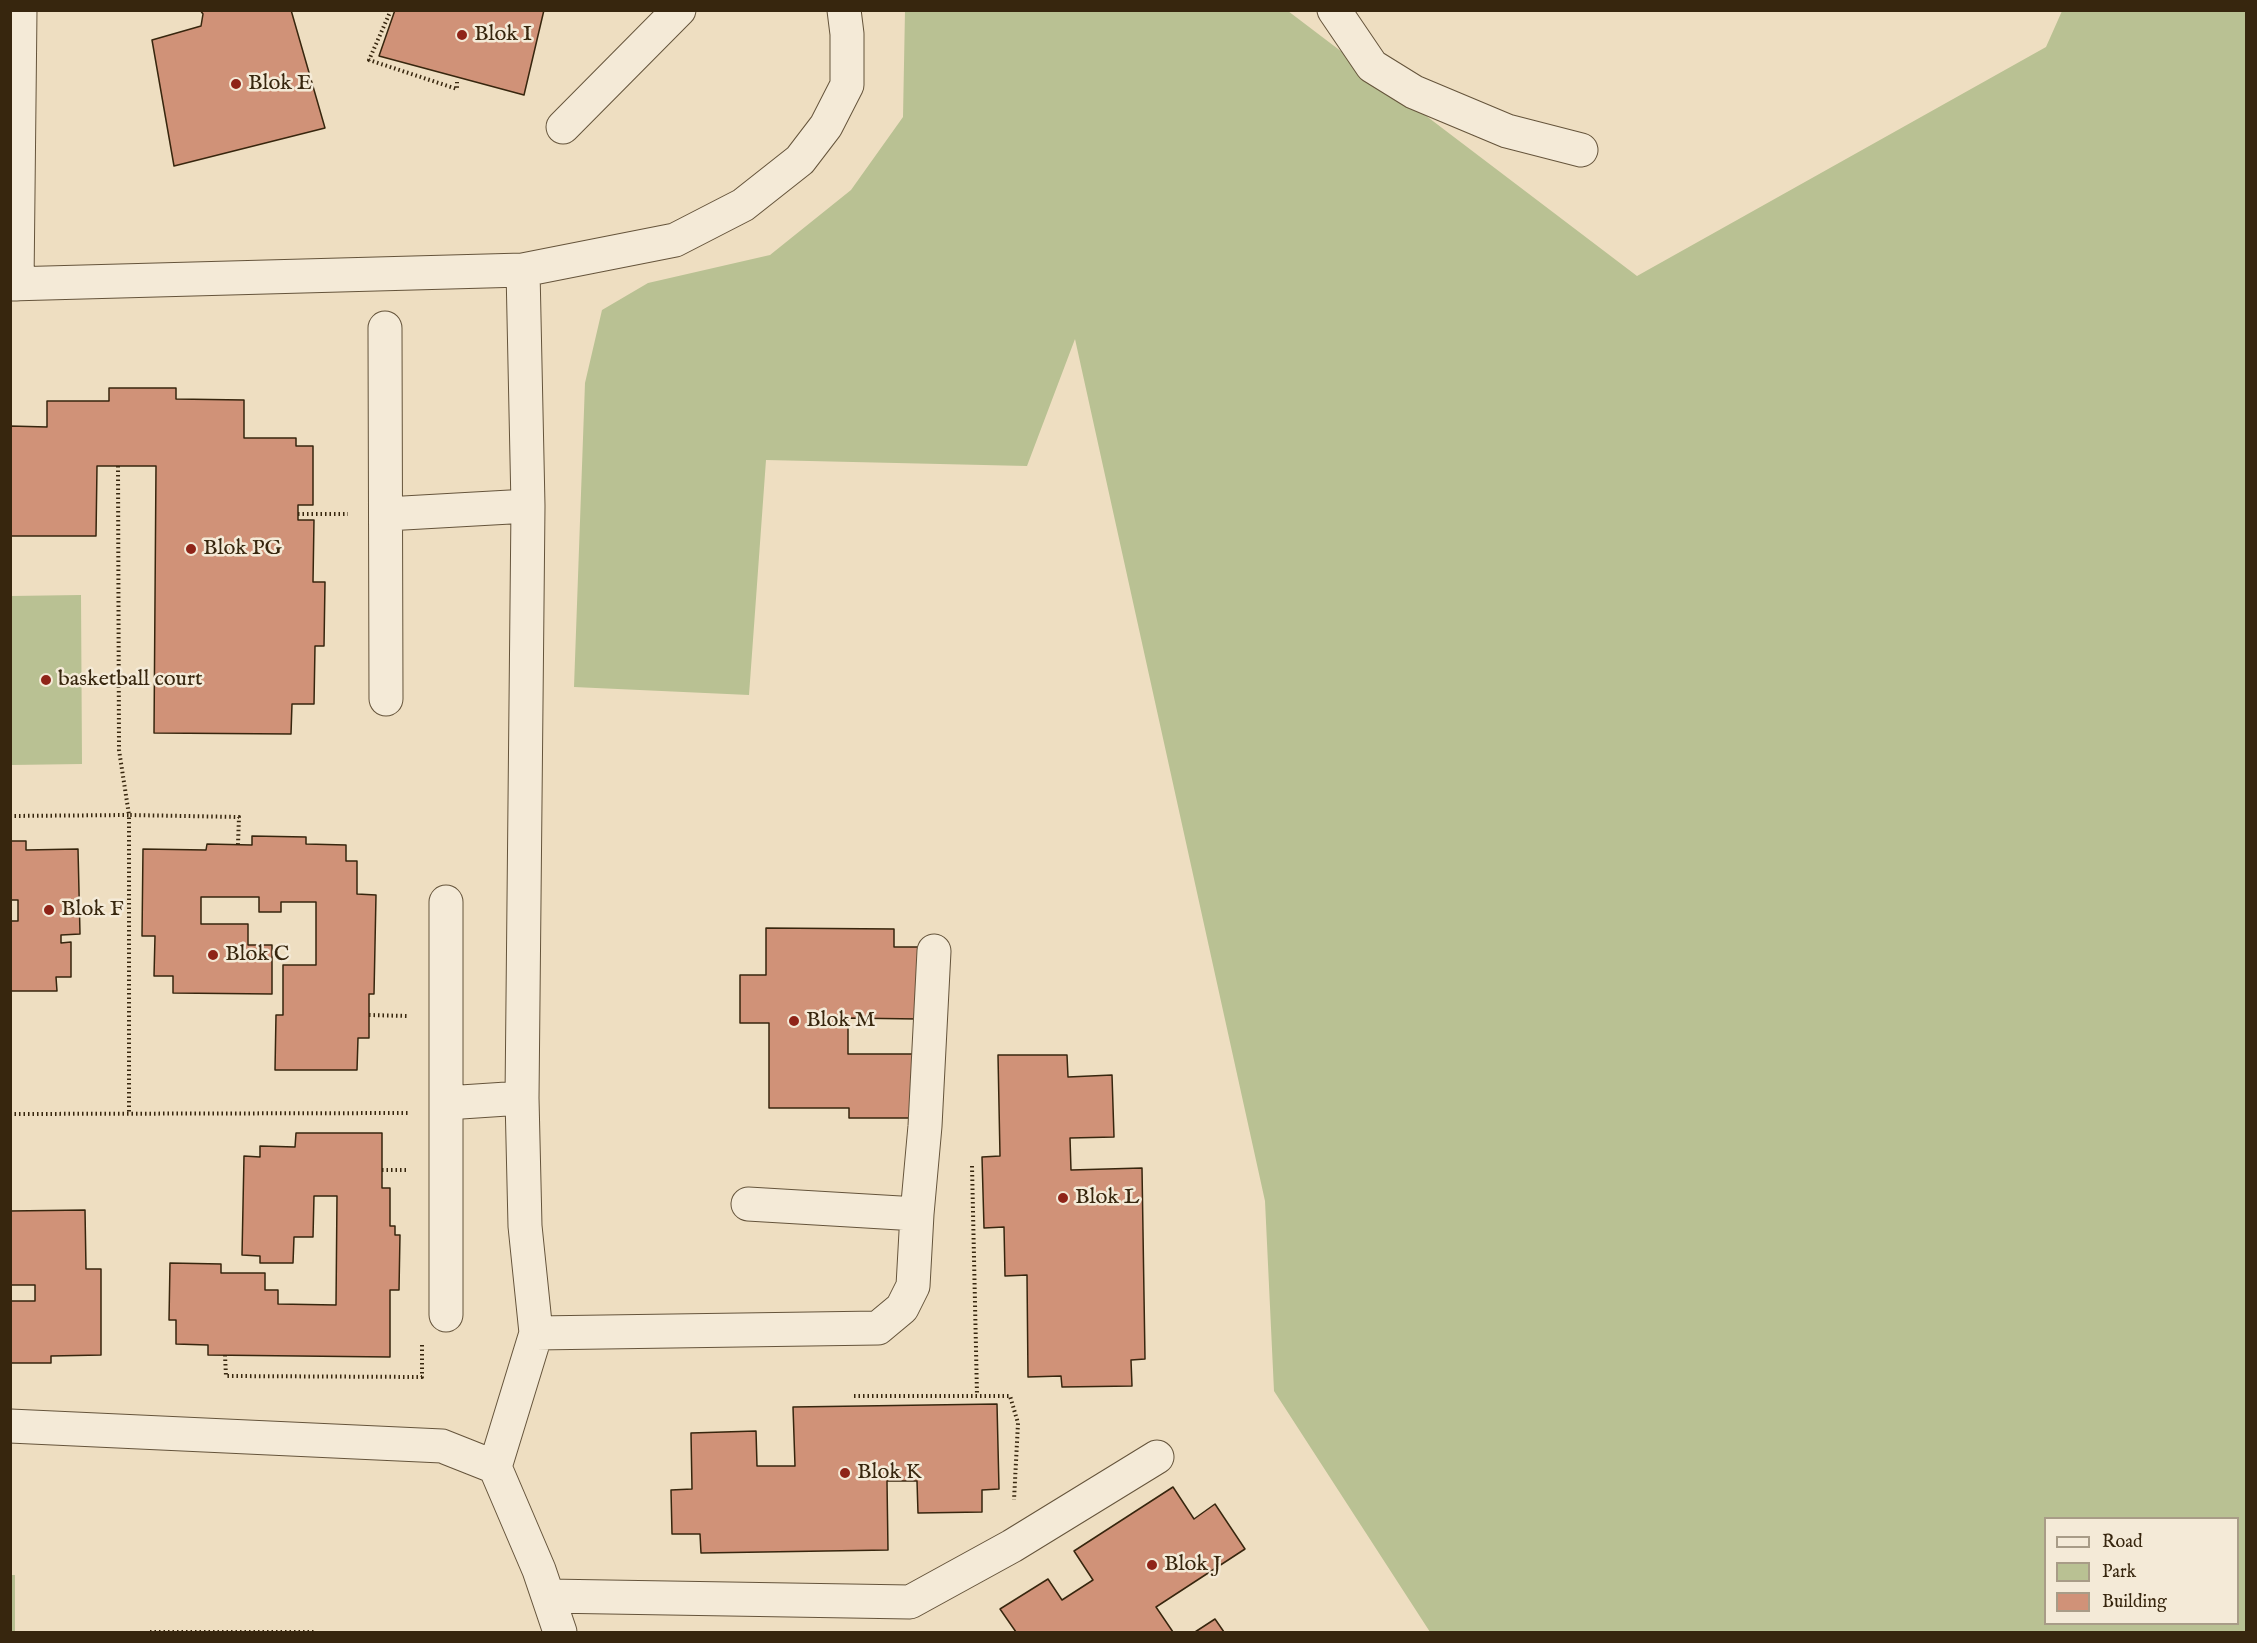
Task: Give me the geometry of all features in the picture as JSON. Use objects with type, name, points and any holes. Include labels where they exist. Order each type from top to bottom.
[{"type":"lane","points":[[20,10],[14,284],[523,270],[675,240],[743,205],[800,160],[826,126],[847,85],[847,34],[844,10]]},
{"type":"lane","points":[[563,128],[678,10]]},
{"type":"lane","points":[[1334,10],[1372,66],[1414,92],[1507,131],[1581,150]]},
{"type":"lane","points":[[523,270],[528,506],[522,1098],[525,1226],[536,1334],[495,1467],[548,1596],[560,1632]]},
{"type":"lane","points":[[385,328],[386,699]]},
{"type":"lane","points":[[386,513],[528,506]]},
{"type":"lane","points":[[446,902],[446,1315]]},
{"type":"lane","points":[[536,1334],[878,1328],[902,1308],[913,1286],[925,1126],[934,951]]},
{"type":"lane","points":[[446,1102],[522,1098]]},
{"type":"lane","points":[[748,1204],[917,1214]]},
{"type":"lane","points":[[10,1426],[442,1446],[495,1467]]},
{"type":"lane","points":[[548,1596],[910,1602],[1012,1546],[1157,1457]]},
{"type":"path","points":[[390,10],[369,60],[457,89],[457,82]]},
{"type":"path","points":[[118,466],[119,750],[129,815],[129,1113]]},
{"type":"path","points":[[298,514],[386,513]]},
{"type":"path","points":[[10,816],[239,817],[238,844]]},
{"type":"path","points":[[10,1114],[409,1113]]},
{"type":"path","points":[[972,1166],[977,1395]]},
{"type":"path","points":[[382,1170],[411,1170]]},
{"type":"path","points":[[225,1355],[226,1376],[422,1377],[422,1342]]},
{"type":"path","points":[[854,1396],[1010,1396],[1018,1423],[1012,1546]]},
{"type":"path","points":[[150,1632],[314,1632]]},
{"type":"green space","points":[[905,11],[1288,11],[1637,276],[2046,47],[2062,11],[2246,11],[2246,1632],[1430,1632],[1274,1391],[1265,1201],[1075,339],[1027,466],[766,460],[749,695],[574,687],[585,383],[602,310],[648,283],[770,255],[851,190],[903,117]]},
{"type":"green space","name":"basketball court","points":[[81,595],[82,764],[11,765],[11,596]]},
{"type":"green space","points":[[11,1575],[15,1575],[15,1632],[11,1632]]},
{"type":"building","name":"Blok E","points":[[200,10],[291,10],[325,128],[174,166],[152,40],[201,26],[203,14]]},
{"type":"building","name":"Blok I","points":[[395,10],[544,10],[524,95],[379,56]]},
{"type":"building","points":[[109,388],[176,388],[176,399],[244,400],[244,438],[296,438],[296,446],[313,446],[313,505],[298,505],[298,520],[314,520],[313,582],[325,582],[324,646],[315,646],[314,704],[292,704],[291,734],[154,733],[156,466],[97,466],[96,536],[10,536],[10,426],[47,427],[47,401],[109,401]]},
{"type":"building","name":"Blok C","points":[[252,836],[306,837],[306,844],[346,845],[346,861],[357,861],[357,894],[376,895],[374,994],[369,994],[369,1038],[358,1038],[357,1070],[275,1070],[276,1015],[283,1015],[283,965],[316,965],[316,902],[281,902],[281,912],[259,912],[259,897],[201,897],[201,924],[248,924],[248,945],[272,945],[272,994],[173,993],[173,976],[154,976],[155,936],[142,936],[143,849],[206,850],[207,844],[252,845]]},
{"type":"building","name":"Blok F","points":[[10,841],[26,841],[26,850],[78,849],[80,934],[61,935],[61,943],[71,942],[71,977],[56,977],[57,991],[10,991],[10,921],[18,921],[18,900],[10,900]]},
{"type":"building","name":"Blok M","points":[[766,928],[894,929],[894,947],[918,947],[918,1019],[848,1018],[848,1054],[922,1054],[922,1118],[849,1118],[849,1108],[769,1108],[769,1023],[740,1023],[740,975],[766,975]]},
{"type":"building","name":"Blok L","points":[[998,1055],[1067,1055],[1068,1077],[1112,1075],[1114,1137],[1070,1138],[1071,1170],[1142,1168],[1145,1359],[1131,1360],[1132,1386],[1062,1387],[1061,1376],[1028,1377],[1027,1275],[1005,1276],[1004,1227],[984,1228],[982,1157],[1000,1156]]},
{"type":"building","points":[[296,1133],[382,1133],[382,1188],[390,1188],[390,1226],[395,1226],[395,1235],[400,1235],[399,1290],[390,1290],[390,1357],[208,1355],[208,1345],[176,1344],[176,1320],[169,1320],[170,1263],[221,1264],[221,1273],[265,1273],[265,1290],[278,1290],[278,1304],[336,1305],[337,1196],[314,1196],[313,1237],[294,1237],[293,1263],[260,1263],[260,1256],[242,1255],[244,1156],[260,1157],[260,1146],[295,1147]]},
{"type":"building","points":[[85,1210],[86,1269],[101,1269],[101,1355],[51,1356],[51,1363],[10,1363],[10,1301],[35,1301],[35,1285],[10,1285],[10,1211]]},
{"type":"building","name":"Blok K","points":[[997,1404],[999,1489],[982,1490],[982,1512],[918,1513],[917,1481],[887,1481],[888,1550],[701,1553],[700,1534],[672,1534],[671,1490],[692,1489],[691,1433],[756,1431],[757,1466],[795,1466],[793,1407]]},
{"type":"building","name":"Blok J","points":[[1173,1487],[1194,1519],[1215,1504],[1245,1549],[1156,1607],[1173,1632],[1016,1632],[1000,1609],[1048,1579],[1062,1600],[1093,1580],[1074,1551]]},
{"type":"building","name":"Blok J","points":[[1215,1619],[1224,1632],[1195,1632]]},
{"type":"place","name":"Blok I","points":[[462,35]]},
{"type":"place","name":"Blok E","points":[[236,84]]},
{"type":"place","name":"Blok PG","points":[[191,549]]},
{"type":"place","name":"basketball court","points":[[46,680]]},
{"type":"place","name":"Blok F","points":[[49,910]]},
{"type":"place","name":"Blok C","points":[[213,955]]},
{"type":"place","name":"Blok M","points":[[794,1021]]},
{"type":"place","name":"Blok L","points":[[1063,1198]]},
{"type":"place","name":"Blok K","points":[[845,1473]]},
{"type":"place","name":"Blok J","points":[[1152,1565]]}]
